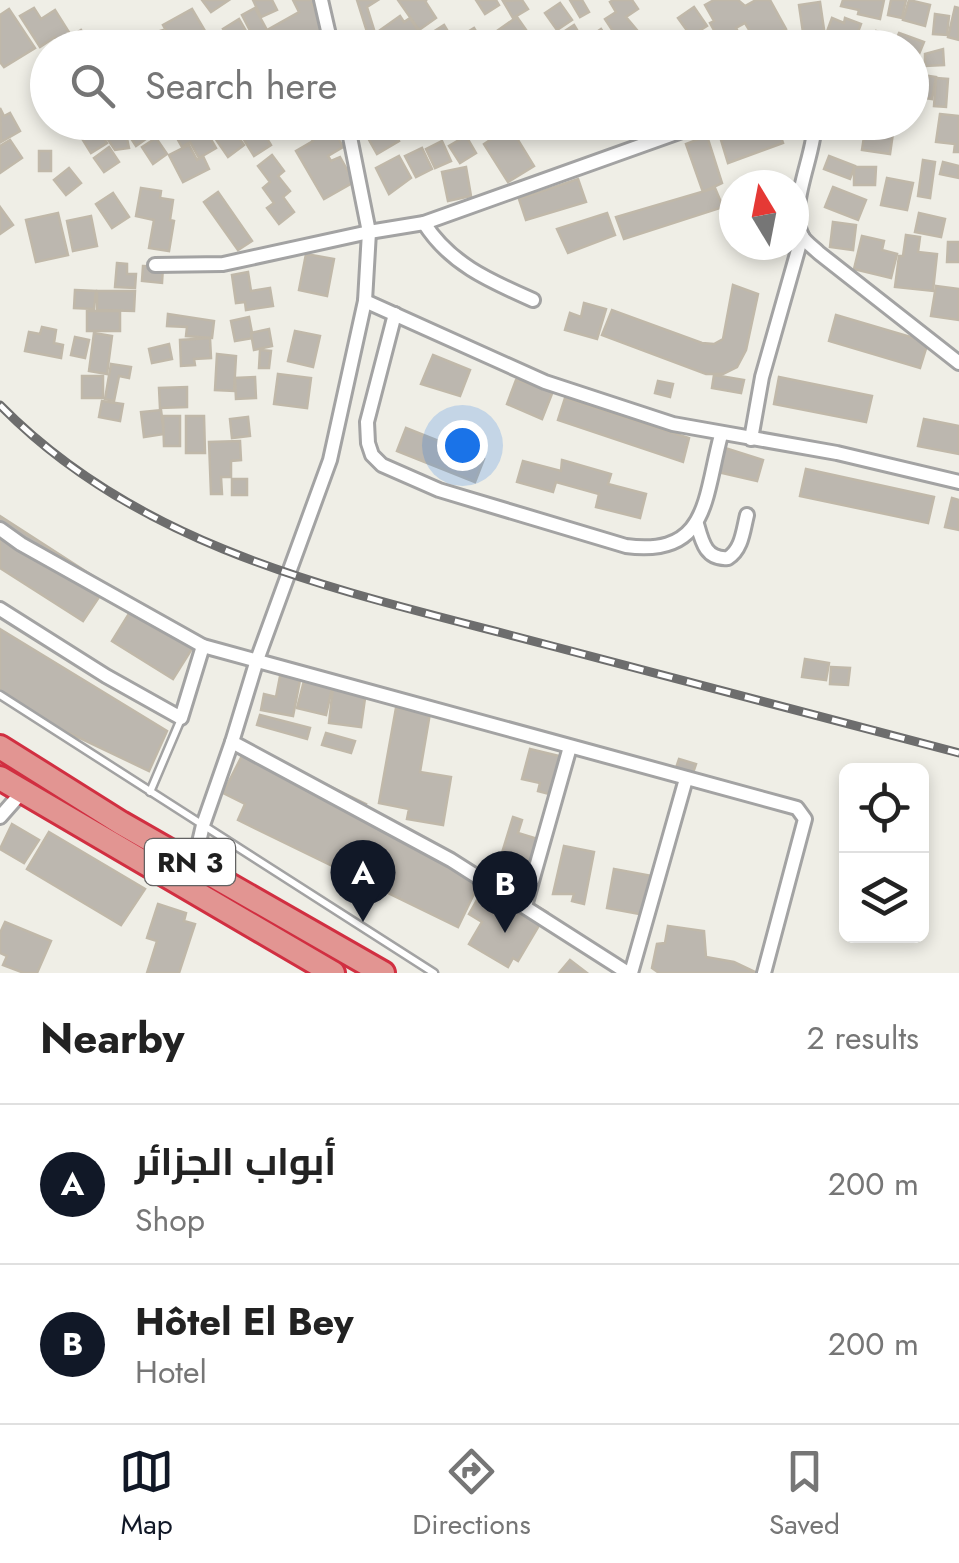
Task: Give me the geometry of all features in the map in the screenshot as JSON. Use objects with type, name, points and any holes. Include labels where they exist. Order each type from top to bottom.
[{"type":"highway","name":"RN 3","points":[[0,748],[382,973]]},
{"type":"highway","name":"RN 3","points":[[0,778],[333,973]]},
{"type":"street","points":[[321,0],[328,30]]},
{"type":"street","points":[[194,864],[257,660],[330,460],[365,300],[369,232],[351,140]]},
{"type":"street","points":[[154,265],[224,264],[424,223],[656,140]]},
{"type":"street","points":[[807,170],[815,140]]},
{"type":"street","points":[[424,223],[439,246],[478,276],[532,300]]},
{"type":"street","points":[[809,243],[959,363]]},
{"type":"street","points":[[751,439],[762,377],[795,260]]},
{"type":"street","points":[[365,300],[545,382],[673,424],[837,454],[959,482]]},
{"type":"street","points":[[395,314],[368,422],[368,443],[382,464],[439,490],[626,546],[652,550],[670,546],[697,524],[721,435]]},
{"type":"street","points":[[697,524],[703,546],[710,554],[728,558],[736,554],[747,515]]},
{"type":"street","points":[[0,529],[203,646],[786,803],[803,813],[805,819],[764,973]]},
{"type":"street","points":[[0,609],[181,718],[203,646]]},
{"type":"street","points":[[232,742],[452,860],[629,973],[686,779]]},
{"type":"street","points":[[525,906],[570,747]]},
{"type":"street","points":[[0,816],[22,792]]},
{"type":"lane","points":[[0,695],[434,973]]},
{"type":"lane","points":[[150,792],[181,718]]},
{"type":"building","points":[[202,0],[229,0],[211,12]]},
{"type":"building","points":[[253,0],[272,0],[277,10],[261,17]]},
{"type":"building","points":[[293,0],[320,0],[312,4],[326,30],[267,30],[299,12]]},
{"type":"building","points":[[357,0],[378,0],[367,7],[374,30],[366,30]]},
{"type":"building","points":[[398,0],[427,0],[436,18],[419,30]]},
{"type":"building","points":[[476,0],[496,0],[499,5],[485,14]]},
{"type":"building","points":[[522,0],[528,9],[513,18],[503,1]]},
{"type":"building","points":[[570,0],[582,0],[589,12],[580,17]]},
{"type":"building","points":[[632,0],[638,9],[626,17],[637,30],[612,30],[605,19],[616,12],[610,2]]},
{"type":"building","points":[[714,0],[738,0],[745,6],[756,0],[770,0],[786,29],[749,30],[745,23],[737,30],[714,30],[710,23],[714,21],[705,5]]},
{"type":"building","points":[[843,0],[884,0],[880,19],[841,6]]},
{"type":"building","points":[[891,0],[906,0],[902,18],[888,15]]},
{"type":"building","points":[[909,0],[930,5],[925,26],[903,20]]},
{"type":"building","points":[[820,2],[824,30],[803,30],[799,5]]},
{"type":"building","points":[[560,3],[572,20],[557,30],[545,13]]},
{"type":"building","points":[[694,7],[707,26],[687,30],[678,18]]},
{"type":"building","points":[[955,7],[959,8],[959,40],[948,37]]},
{"type":"building","points":[[34,8],[41,19],[55,10],[68,30],[30,32],[20,16]]},
{"type":"building","points":[[255,8],[267,30],[250,30],[242,15]]},
{"type":"building","points":[[9,9],[30,40],[30,51],[4,67],[0,62],[0,15]]},
{"type":"building","points":[[192,9],[204,30],[166,30],[163,25]]},
{"type":"building","points":[[935,14],[949,16],[947,35],[933,34]]},
{"type":"building","points":[[400,16],[404,22],[410,18],[418,30],[380,30]]},
{"type":"building","points":[[517,17],[526,30],[498,30]]},
{"type":"building","points":[[832,18],[861,24],[859,30],[828,30]]},
{"type":"building","points":[[239,19],[245,30],[224,30]]},
{"type":"building","points":[[943,49],[944,65],[929,66],[929,53]]},
{"type":"building","points":[[929,76],[936,77],[929,99]]},
{"type":"building","points":[[936,78],[948,79],[946,107],[934,106]]},
{"type":"building","points":[[0,108],[4,116],[10,113],[20,131],[1,142]]},
{"type":"building","points":[[940,114],[959,116],[959,152],[954,152],[955,144],[936,142]]},
{"type":"building","points":[[10,140],[22,158],[0,173],[0,146]]},
{"type":"building","points":[[83,140],[105,140],[107,143],[91,153]]},
{"type":"building","points":[[108,140],[127,140],[129,148],[115,150]]},
{"type":"building","points":[[157,140],[167,154],[153,164],[142,147]]},
{"type":"building","points":[[178,140],[211,140],[216,148],[199,158],[190,142],[182,147]]},
{"type":"building","points":[[216,140],[240,140],[244,145],[228,157]]},
{"type":"building","points":[[244,140],[268,140],[271,145],[254,156]]},
{"type":"building","points":[[339,140],[343,147],[328,156],[331,161],[340,157],[354,182],[324,199],[296,151],[313,141]]},
{"type":"building","points":[[369,140],[398,140],[399,141],[377,154]]},
{"type":"building","points":[[468,140],[476,153],[460,163],[449,146]]},
{"type":"building","points":[[490,140],[518,140],[534,166],[508,182],[484,144]]},
{"type":"building","points":[[696,140],[708,140],[719,174],[719,184],[703,192],[686,144]]},
{"type":"building","points":[[721,140],[782,140],[783,143],[728,163]]},
{"type":"building","points":[[864,140],[892,140],[890,154],[862,150]]},
{"type":"building","points":[[442,141],[451,161],[435,168],[426,149]]},
{"type":"building","points":[[189,145],[197,160],[203,156],[209,169],[183,182],[169,155]]},
{"type":"building","points":[[109,147],[119,162],[104,172],[94,158]]},
{"type":"building","points":[[422,148],[432,169],[416,177],[405,156]]},
{"type":"building","points":[[39,151],[51,151],[51,171],[39,171]]},
{"type":"building","points":[[272,155],[284,171],[278,176],[290,191],[283,197],[294,212],[279,224],[267,208],[274,203],[263,188],[270,182],[258,166]]},
{"type":"building","points":[[399,156],[411,178],[389,194],[376,168]]},
{"type":"building","points":[[829,156],[855,166],[850,179],[824,169]]},
{"type":"building","points":[[923,160],[935,162],[930,198],[918,196]]},
{"type":"building","points":[[943,162],[959,166],[959,178],[940,174]]},
{"type":"building","points":[[466,167],[471,196],[448,201],[442,172]]},
{"type":"building","points":[[854,167],[876,167],[875,185],[854,185]]},
{"type":"building","points":[[69,168],[81,183],[66,195],[54,180]]},
{"type":"building","points":[[887,178],[913,183],[907,210],[881,205]]},
{"type":"building","points":[[578,179],[586,202],[526,220],[519,199]]},
{"type":"building","points":[[833,187],[866,200],[858,220],[825,207]]},
{"type":"building","points":[[141,188],[161,191],[160,198],[173,200],[169,251],[149,248],[154,220],[136,216]]},
{"type":"building","points":[[715,188],[719,198],[719,208],[624,239],[616,217]]},
{"type":"building","points":[[218,192],[252,241],[238,250],[204,202]]},
{"type":"building","points":[[113,193],[129,217],[112,228],[96,204]]},
{"type":"building","points":[[0,207],[13,225],[0,234]]},
{"type":"building","points":[[58,213],[68,255],[36,262],[26,220]]},
{"type":"building","points":[[607,213],[615,235],[568,253],[557,229]]},
{"type":"building","points":[[919,213],[945,219],[941,237],[915,232]]},
{"type":"building","points":[[91,216],[97,246],[73,251],[67,221]]},
{"type":"building","points":[[833,222],[856,225],[853,250],[830,247]]},
{"type":"building","points":[[906,235],[920,237],[918,252],[937,254],[933,291],[895,287]]},
{"type":"building","points":[[862,236],[884,241],[882,250],[897,254],[891,278],[854,269]]},
{"type":"building","points":[[948,242],[959,242],[959,262],[947,262]]},
{"type":"building","points":[[306,254],[334,259],[327,296],[299,290]]},
{"type":"building","points":[[117,263],[127,264],[127,274],[136,274],[135,288],[115,287]]},
{"type":"building","points":[[143,266],[163,267],[162,283],[142,281]]},
{"type":"building","points":[[248,272],[251,291],[270,288],[273,306],[246,310],[245,302],[236,303],[232,275]]},
{"type":"building","points":[[733,285],[758,294],[746,350],[737,367],[723,374],[706,374],[602,335],[612,310],[714,344],[723,339]]},
{"type":"building","points":[[936,286],[959,289],[959,320],[931,316]]},
{"type":"building","points":[[75,290],[96,291],[94,309],[74,308]]},
{"type":"building","points":[[97,291],[135,291],[134,311],[97,310]]},
{"type":"building","points":[[584,303],[606,309],[597,339],[565,330],[570,313],[581,317]]},
{"type":"building","points":[[87,311],[120,311],[120,331],[87,331]]},
{"type":"building","points":[[168,314],[214,321],[212,338],[186,336],[187,327],[167,326]]},
{"type":"building","points":[[836,315],[928,342],[920,368],[829,341]]},
{"type":"building","points":[[249,317],[253,338],[235,341],[231,321]]},
{"type":"building","points":[[42,327],[56,330],[54,343],[63,345],[61,358],[25,351],[29,332],[40,334]]},
{"type":"building","points":[[269,329],[272,346],[254,350],[251,333]]},
{"type":"building","points":[[295,331],[320,336],[313,367],[288,361]]},
{"type":"building","points":[[94,333],[112,336],[107,374],[89,371]]},
{"type":"building","points":[[75,337],[89,340],[85,358],[71,355]]},
{"type":"building","points":[[210,338],[211,358],[194,359],[195,365],[181,366],[180,340]]},
{"type":"building","points":[[169,344],[172,359],[152,363],[149,349]]},
{"type":"building","points":[[260,350],[271,351],[269,368],[259,368]]},
{"type":"building","points":[[217,354],[236,356],[234,391],[215,390]]},
{"type":"building","points":[[433,355],[470,370],[460,396],[421,384]]},
{"type":"building","points":[[111,364],[131,367],[129,378],[119,376],[114,401],[105,399]]},
{"type":"building","points":[[278,374],[311,378],[307,408],[274,404]]},
{"type":"building","points":[[714,375],[744,380],[741,393],[712,388]]},
{"type":"building","points":[[82,376],[103,376],[103,398],[82,398]]},
{"type":"building","points":[[255,377],[256,398],[236,399],[235,378]]},
{"type":"building","points":[[779,377],[872,396],[866,422],[774,404]]},
{"type":"building","points":[[516,380],[553,391],[542,419],[507,404]]},
{"type":"building","points":[[658,381],[673,384],[670,397],[655,393]]},
{"type":"building","points":[[187,387],[187,407],[160,408],[159,388]]},
{"type":"building","points":[[565,398],[689,438],[683,462],[558,420]]},
{"type":"building","points":[[102,401],[123,404],[120,421],[99,417]]},
{"type":"building","points":[[161,410],[164,434],[144,437],[141,412]]},
{"type":"building","points":[[163,416],[180,416],[180,446],[164,446]]},
{"type":"building","points":[[186,416],[204,416],[205,453],[186,453]]},
{"type":"building","points":[[248,417],[250,436],[232,438],[230,419]]},
{"type":"building","points":[[924,419],[959,426],[959,454],[918,446]]},
{"type":"building","points":[[406,428],[484,459],[475,482],[397,451]]},
{"type":"building","points":[[240,441],[241,460],[231,461],[231,477],[221,477],[222,494],[211,494],[209,442]]},
{"type":"building","points":[[725,448],[763,460],[757,481],[718,472]]},
{"type":"building","points":[[562,460],[611,474],[608,484],[646,494],[640,518],[596,507],[599,494],[556,482],[553,492],[517,482],[523,461],[561,471]]},
{"type":"building","points":[[806,469],[934,497],[928,523],[800,496]]},
{"type":"building","points":[[232,479],[247,479],[247,495],[232,495]]},
{"type":"building","points":[[952,498],[959,500],[959,530],[945,527]]},
{"type":"building","points":[[0,516],[107,585],[83,621],[0,568]]},
{"type":"building","points":[[130,612],[160,631],[164,624],[195,644],[173,679],[112,641]]},
{"type":"building","points":[[0,629],[167,731],[149,771],[31,715],[0,695]]},
{"type":"building","points":[[805,659],[829,663],[826,680],[802,677]]},
{"type":"building","points":[[282,666],[302,670],[293,716],[261,710],[264,694],[276,697]]},
{"type":"building","points":[[831,667],[850,668],[848,685],[830,684]]},
{"type":"building","points":[[305,677],[333,684],[326,715],[297,708]]},
{"type":"building","points":[[333,687],[366,691],[361,727],[329,723]]},
{"type":"building","points":[[396,708],[430,713],[420,772],[451,777],[443,825],[407,819],[409,809],[379,803]]},
{"type":"building","points":[[260,715],[310,728],[307,739],[257,725]]},
{"type":"building","points":[[326,733],[355,741],[351,753],[322,745]]},
{"type":"building","points":[[247,746],[366,804],[359,819],[481,879],[458,927],[238,820],[245,804],[223,793]]},
{"type":"building","points":[[530,749],[563,757],[553,795],[538,791],[540,783],[522,779]]},
{"type":"building","points":[[679,759],[696,764],[692,776],[675,771]]},
{"type":"building","points":[[513,817],[522,820],[518,833],[538,839],[527,875],[498,866]]},
{"type":"building","points":[[12,824],[39,840],[24,863],[0,849]]},
{"type":"building","points":[[49,832],[145,889],[121,925],[27,869]]},
{"type":"building","points":[[564,846],[594,852],[584,904],[572,901],[574,894],[553,894]]},
{"type":"building","points":[[614,869],[652,876],[645,915],[607,908]]},
{"type":"building","points":[[489,879],[547,912],[518,961],[513,958],[508,967],[469,944],[482,922],[469,914]]},
{"type":"building","points":[[158,904],[186,913],[184,921],[195,924],[179,973],[147,973],[157,941],[147,938]]},
{"type":"building","points":[[5,922],[51,941],[37,973],[3,965],[7,956],[0,953],[0,933]]},
{"type":"building","points":[[668,926],[704,931],[706,957],[734,962],[757,973],[659,973],[652,968],[657,944],[665,943]]},
{"type":"building","points":[[570,960],[587,973],[559,973]]},
{"type":"railway","points":[[0,405],[58,456],[120,498],[187,533],[256,562],[401,607],[959,753]]},
{"type":"place","name":"أبواب الجزائر","points":[[363,922]]},
{"type":"place","name":"Hôtel El Bey","points":[[505,933]]}]
